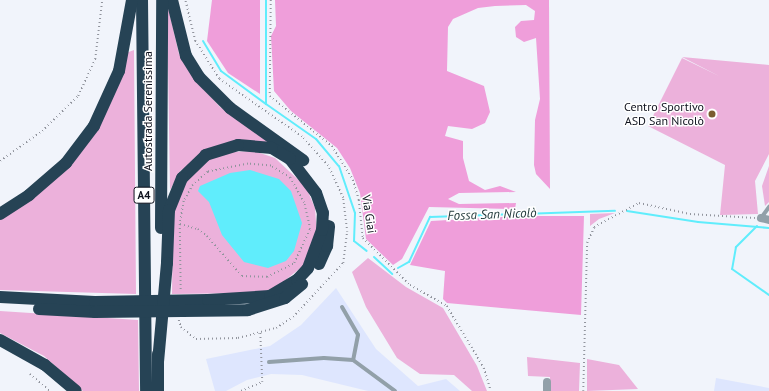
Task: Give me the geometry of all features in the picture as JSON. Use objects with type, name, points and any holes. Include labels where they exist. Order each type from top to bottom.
[{"type":"highway","points":[[0,214],[29,195],[66,163],[94,126],[119,71],[132,0]]},
{"type":"highway","name":"Autostrada Serenissima","points":[[142,0],[146,391]]},
{"type":"highway","name":"Autostrada Serenissima","points":[[158,391],[162,0]]},
{"type":"highway","points":[[0,303],[95,307],[207,306],[248,310],[285,298],[311,275],[320,262],[327,246],[329,223],[321,186],[302,158],[230,108],[199,77],[186,56],[172,0]]},
{"type":"highway","points":[[158,361],[169,210],[182,178],[192,165],[220,149],[238,145],[272,148],[304,172],[316,193],[322,213],[322,230],[313,259],[297,280],[270,296],[207,306]]},
{"type":"highway","points":[[0,298],[95,307]]},
{"type":"highway","points":[[0,340],[46,365],[76,391]]},
{"type":"street","points":[[761,218],[769,220]]},
{"type":"street","points":[[547,382],[547,391]]},
{"type":"lane","points":[[761,218],[769,207]]},
{"type":"lane","points":[[342,307],[358,335],[352,350],[353,360]]},
{"type":"lane","points":[[269,362],[324,358],[353,360],[395,391]]},
{"type":"path","points":[[0,161],[42,131],[78,96],[95,59],[102,0]]},
{"type":"path","points":[[180,313],[180,327],[196,339],[238,338],[276,328],[293,317],[343,263],[347,232],[343,198],[328,166],[302,137],[219,79],[195,41],[185,0]]},
{"type":"path","name":"Via Giai","points":[[272,0],[270,96],[332,146],[353,180],[359,200],[363,238],[410,285],[447,306],[484,368],[491,391]]},
{"type":"path","points":[[180,224],[198,229],[207,236],[242,276],[267,277],[294,263],[310,229],[304,203],[290,178],[271,166],[248,164],[208,172],[193,185],[184,201],[180,224],[181,299]]},
{"type":"path","points":[[583,391],[587,242],[594,227],[639,203],[690,214],[761,218]]},
{"type":"path","points":[[241,391],[262,382],[260,332]]},
{"type":"path","points":[[30,374],[50,391]]},
{"type":"shaded area","points":[[212,0],[260,0],[260,94],[228,73],[207,41]]},
{"type":"shaded area","points":[[275,0],[549,0],[550,189],[536,174],[534,165],[535,120],[540,99],[536,38],[524,42],[516,37],[515,27],[521,21],[534,20],[535,11],[526,5],[495,6],[478,8],[453,19],[448,27],[447,71],[484,86],[490,112],[485,123],[472,129],[448,126],[445,136],[463,141],[463,158],[469,181],[485,190],[500,186],[516,192],[459,193],[448,199],[459,204],[516,203],[515,209],[429,207],[402,259],[393,265],[366,239],[360,193],[350,168],[337,148],[291,111],[274,91],[271,36],[276,26]]},
{"type":"shaded area","points":[[167,3],[179,54],[200,85],[220,107],[288,153],[251,142],[181,170],[170,190]]},
{"type":"shaded area","points":[[134,50],[136,294],[0,290],[0,217],[67,166],[126,53]]},
{"type":"shaded area","name":"Centro Sportivo ASD San Nicolò","points":[[682,57],[769,65],[769,154],[755,181],[758,214],[720,215],[725,165],[648,126],[682,58],[719,76]]},
{"type":"shaded area","points":[[254,151],[275,158],[306,187],[315,208],[317,236],[304,265],[277,287],[262,293],[172,294],[173,206],[179,189],[208,160],[230,152]]},
{"type":"shaded area","points":[[769,166],[769,202],[765,206],[762,186]]},
{"type":"shaded area","points":[[615,213],[599,219],[590,226],[590,214]]},
{"type":"shaded area","points":[[520,216],[584,216],[581,315],[447,303],[443,299],[445,271],[410,265],[431,221]]},
{"type":"shaded area","points":[[368,258],[406,287],[443,308],[477,366],[487,391],[472,391],[454,375],[420,374],[397,358],[366,307],[352,272]]},
{"type":"shaded area","points":[[336,288],[376,349],[418,386],[446,379],[460,391],[368,391],[302,375],[271,374],[247,380],[226,391],[215,391],[206,359],[270,346],[301,325]]},
{"type":"shaded area","points":[[0,311],[138,320],[139,391],[83,391],[44,356],[0,333]]},
{"type":"shaded area","points":[[527,357],[580,363],[579,391],[550,391],[550,377],[528,376]]},
{"type":"shaded area","points":[[587,359],[619,365],[638,389],[587,391]]},
{"type":"shaded area","points":[[716,378],[769,388],[769,391],[714,391]]},
{"type":"water","points":[[250,170],[279,179],[291,191],[302,223],[294,251],[286,261],[268,268],[244,262],[222,235],[209,202],[198,191],[200,186],[230,173]]},
{"type":"waterway","name":"Fossa San Nicolò","points":[[266,0],[266,104],[316,139],[339,166],[355,213],[354,241],[367,251]]},
{"type":"waterway","points":[[203,41],[221,71],[266,104]]},
{"type":"waterway","name":"Fossa San Nicolò","points":[[398,268],[409,262],[430,217],[615,211]]},
{"type":"waterway","name":"Fossa San Nicolò","points":[[627,211],[698,222],[769,228]]},
{"type":"waterway","points":[[757,226],[736,247],[732,269],[769,295]]},
{"type":"waterway","name":"Fossa San Nicolò","points":[[374,257],[392,274]]},
{"type":"place","name":"Centro Sportivo ASD San Nicolò","points":[[712,114]]}]
